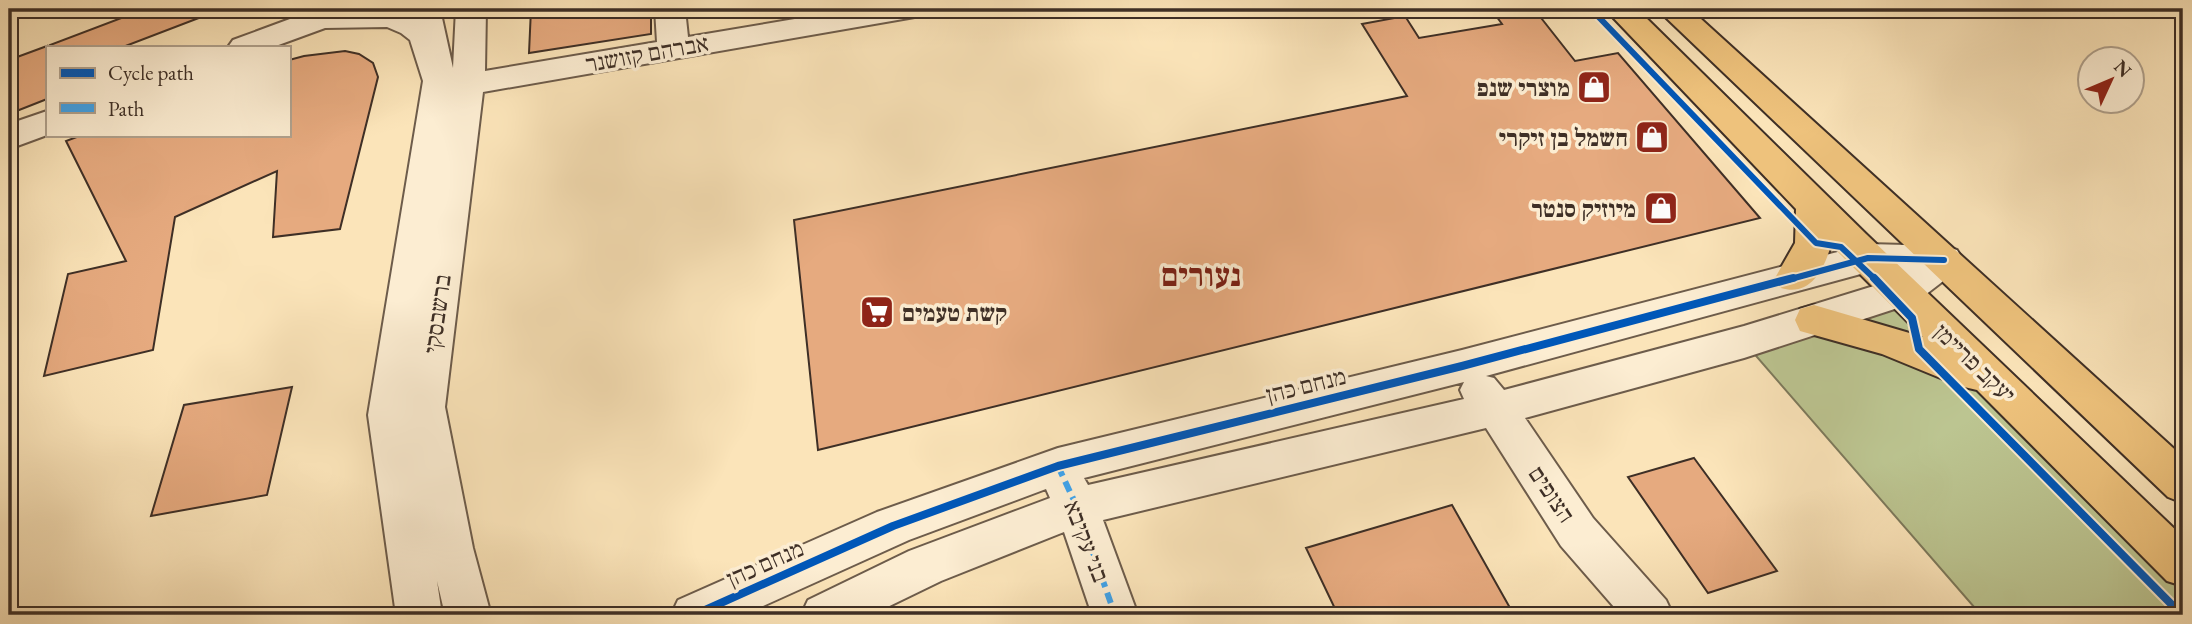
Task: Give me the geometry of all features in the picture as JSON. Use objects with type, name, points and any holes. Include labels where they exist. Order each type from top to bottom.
[{"type":"main road","name":"יעקב פריימן","points":[[1620,9],[1868,258],[2183,566]]},
{"type":"main road","points":[[1672,9],[2183,484]]},
{"type":"main road","points":[[1794,278],[1808,261],[1816,243],[1814,204]]},
{"type":"main road","points":[[1814,320],[1881,336],[1919,349],[2002,390]]},
{"type":"street","points":[[222,46],[318,14],[346,9]]},
{"type":"street","name":"ברשבסקי","points":[[425,9],[454,83],[425,407],[451,548],[468,615]]},
{"type":"street","name":"ברשבסקי","points":[[419,615],[389,415],[471,9]]},
{"type":"street","points":[[670,9],[673,49]]},
{"type":"street","name":"אברהם קזושנר","points":[[454,83],[909,9]]},
{"type":"street","points":[[246,46],[318,14],[397,19],[422,34],[454,83]]},
{"type":"street","points":[[9,127],[46,112]]},
{"type":"street","points":[[9,137],[46,122]]},
{"type":"street","name":"מנחם כהן","points":[[695,615],[893,526],[1058,466],[1462,366],[1868,258],[1944,260]]},
{"type":"street","points":[[824,615],[925,566],[1077,507],[1496,409],[1744,342],[1903,292],[1944,260]]},
{"type":"street","name":"הצופים","points":[[1462,366],[1496,409],[1577,532],[1650,615]]},
{"type":"street","name":"בני עקיבא","points":[[1058,466],[1077,507],[1115,615]]},
{"type":"green space","points":[[1903,292],[2183,566],[2183,615],[1981,615],[1744,342]]},
{"type":"building","points":[[145,9],[217,11],[126,46],[50,45]]},
{"type":"building","points":[[531,9],[651,9],[651,34],[529,53]]},
{"type":"building","points":[[1491,9],[1534,9],[1575,61],[1618,53],[1760,218],[818,450],[794,220],[1407,96],[1362,24],[1405,16],[1419,38],[1502,24]]},
{"type":"building","points":[[46,46],[46,99],[9,114],[9,60]]},
{"type":"building","points":[[345,51],[359,54],[373,63],[378,77],[340,229],[273,237],[277,171],[175,217],[153,350],[44,376],[68,274],[126,261],[66,141],[79,136],[290,136],[290,60]]},
{"type":"building","points":[[292,387],[267,495],[151,516],[184,405]]},
{"type":"building","points":[[1694,458],[1777,571],[1708,593],[1628,477]]},
{"type":"building","points":[[1452,505],[1514,615],[1338,615],[1306,548]]},
{"type":"marked path","points":[[1058,466],[1077,507],[1115,615]]},
{"type":"cycle path","points":[[1591,9],[1816,243],[1841,247],[1892,295],[1912,318],[1919,349],[2182,615]]},
{"type":"cycle path","points":[[694,615],[893,526],[1058,466],[1462,366],[1868,258],[1944,260]]},
{"type":"place","name":"מוצרי שנפ","points":[[1594,87]]},
{"type":"place","name":"חשמל בן זיקרי","points":[[1652,137]]},
{"type":"place","name":"מיוזיק סנטר","points":[[1661,208]]},
{"type":"place","name":"קשת טעמים","points":[[877,312]]},
{"type":"district","name":"נעורים","points":[[1201,275]]}]
